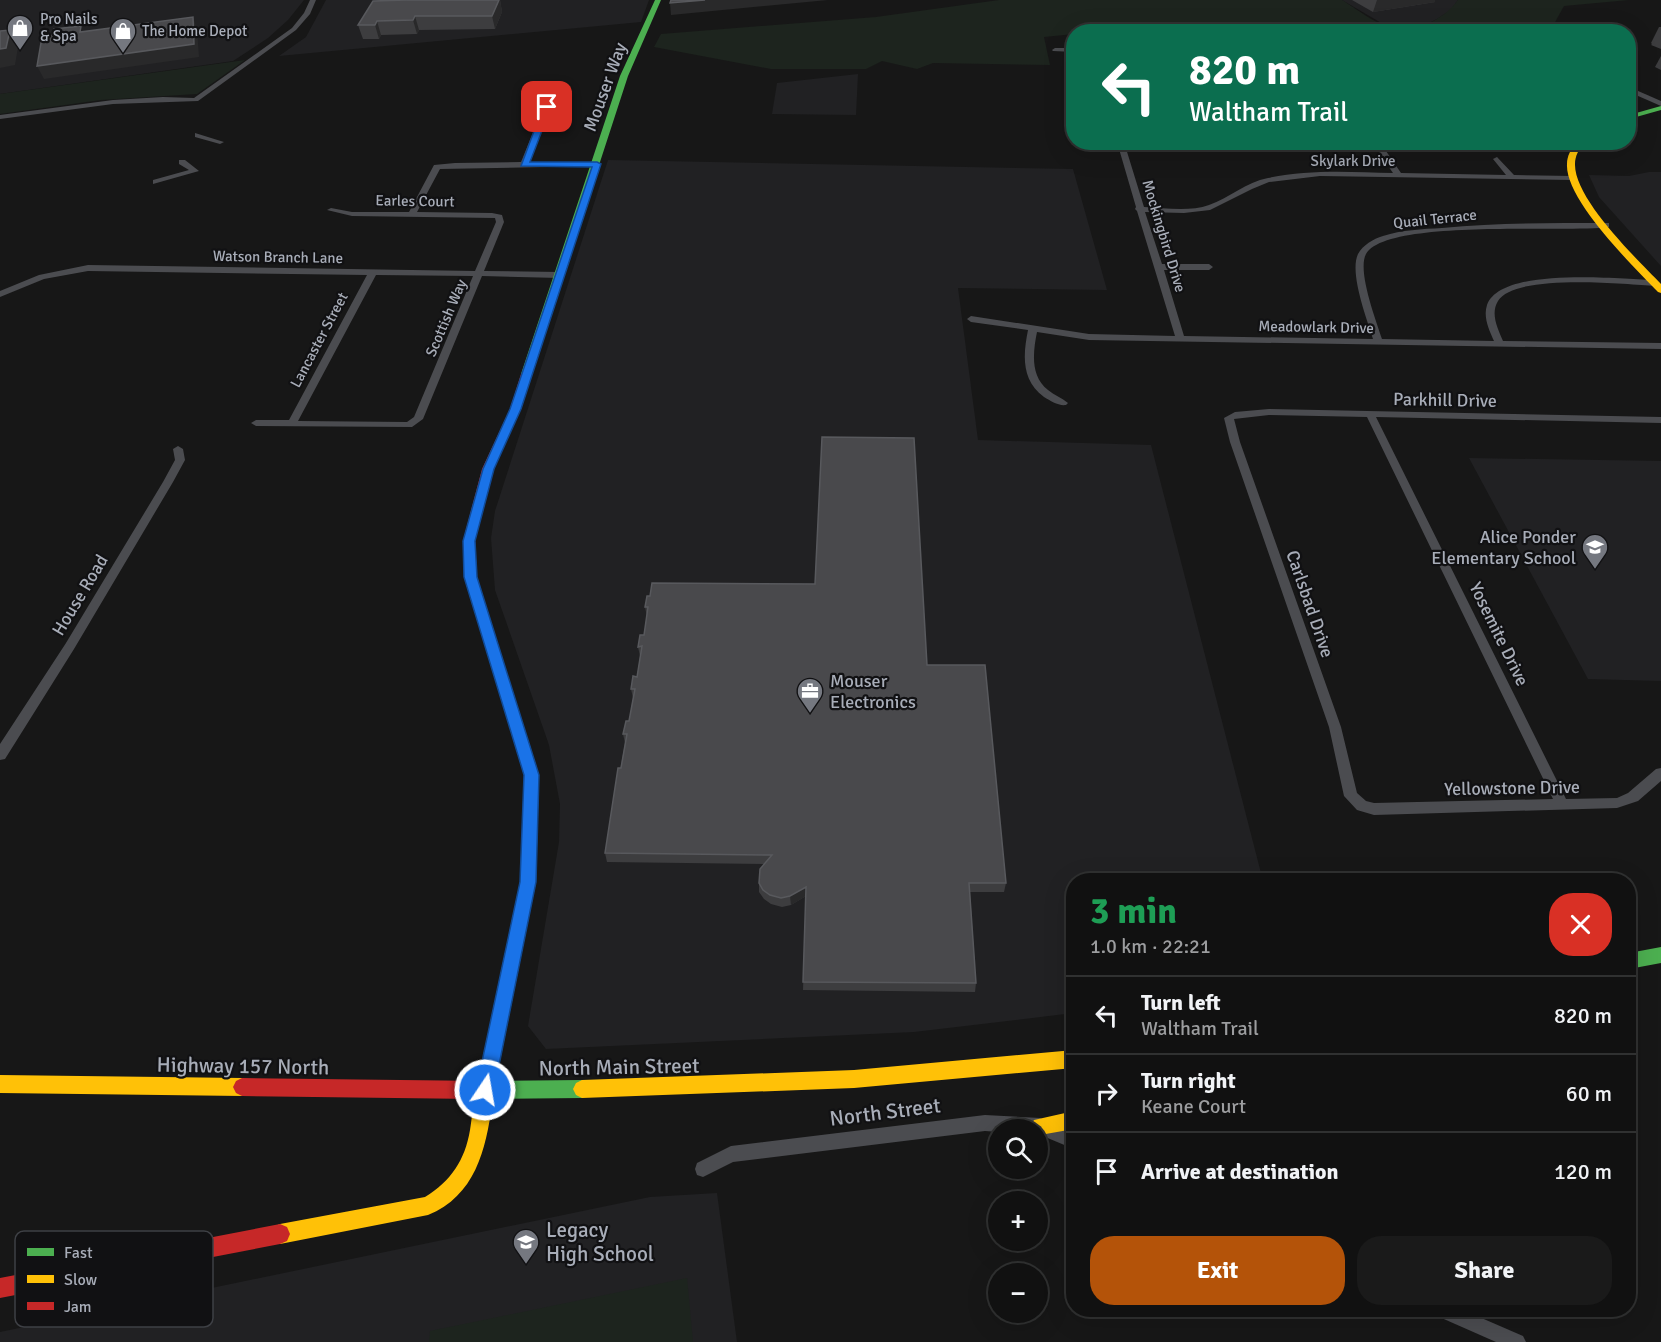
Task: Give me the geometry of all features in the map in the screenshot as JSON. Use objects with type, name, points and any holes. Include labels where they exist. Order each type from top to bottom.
[{"type":"street","points":[[0,117],[113,102],[196,100],[294,29],[307,14],[314,0]]},
{"type":"street","name":"Mouser Way","points":[[485,1090],[528,882],[532,775],[471,577],[469,541],[488,469],[515,409],[624,76],[658,0]]},
{"type":"street","points":[[1055,50],[1066,50]]},
{"type":"street","points":[[1636,93],[1661,106]]},
{"type":"street","points":[[524,165],[547,108],[542,104]]},
{"type":"street","points":[[1636,115],[1661,106]]},
{"type":"street","points":[[198,135],[220,142]]},
{"type":"street","name":"Mockingbird Drive","points":[[1122,150],[1182,339]]},
{"type":"street","points":[[1576,150],[1571,167],[1578,190],[1658,286]]},
{"type":"street","points":[[1383,153],[1398,174]]},
{"type":"street","points":[[1497,159],[1511,176]]},
{"type":"street","points":[[156,182],[195,171],[182,162]]},
{"type":"street","points":[[412,214],[437,167],[597,164]]},
{"type":"street","name":"Skylark Drive","points":[[1139,208],[1184,211],[1210,208],[1249,187],[1294,176],[1398,174],[1573,178]]},
{"type":"street","name":"Earles Court","points":[[331,210],[344,213],[499,217]]},
{"type":"street","name":"Scottish Way","points":[[292,423],[409,425],[420,416],[500,222],[499,217]]},
{"type":"street","name":"Quail Terrace","points":[[1378,341],[1366,301],[1359,263],[1368,246],[1375,242],[1405,234],[1450,229],[1518,225],[1606,225]]},
{"type":"street","points":[[1160,267],[1209,267]]},
{"type":"street","name":"Watson Branch Lane","points":[[0,294],[42,278],[88,268],[560,275]]},
{"type":"street","name":"Lancaster Street","points":[[292,423],[373,272]]},
{"type":"street","points":[[1500,343],[1491,324],[1490,314],[1495,298],[1502,291],[1512,287],[1547,281],[1658,286]]},
{"type":"street","name":"Meadowlark Drive","points":[[971,320],[1089,337],[1661,346]]},
{"type":"street","points":[[1033,329],[1028,357],[1036,386],[1051,398],[1063,403]]},
{"type":"street","name":"Parkhill Drive","points":[[1229,418],[1235,415],[1269,412],[1371,416],[1661,420]]},
{"type":"street","name":"Yosemite Drive","points":[[1371,416],[1563,804]]},
{"type":"street","name":"Carlsbad Drive","points":[[1229,418],[1238,454],[1335,727],[1351,796],[1355,801]]},
{"type":"street","points":[[256,423],[292,423]]},
{"type":"street","name":"House Road","points":[[0,755],[70,646],[168,482],[180,460],[178,449]]},
{"type":"street","name":"Yellowstone Drive","points":[[1355,801],[1374,809],[1617,803],[1633,797],[1661,773]]},
{"type":"street","points":[[1636,960],[1661,955]]},
{"type":"street","name":"North Main Street","points":[[485,1090],[689,1088],[987,1070],[1066,1060]]},
{"type":"street","name":"Highway 157 North","points":[[0,1083],[485,1090]]},
{"type":"street","points":[[213,1247],[441,1202],[460,1185],[473,1160],[485,1090]]},
{"type":"street","points":[[1048,1125],[1066,1121]]},
{"type":"street","name":"North Street","points":[[703,1169],[731,1154],[988,1123]]},
{"type":"street","name":"North Street","points":[[1048,1130],[1066,1137]]},
{"type":"street","points":[[0,1288],[15,1285]]},
{"type":"street","points":[[1459,1317],[1517,1342]]},
{"type":"shaded area","points":[[0,0],[304,0],[288,20],[268,38],[233,61],[0,94]]},
{"type":"shaded area","points":[[326,0],[649,0],[641,22],[279,56],[306,37]]},
{"type":"shaded area","points":[[999,0],[1342,0],[1382,24],[1066,24],[1066,35],[1044,37],[1050,65],[933,63],[917,69],[882,61],[866,69],[771,69],[654,47],[661,34],[876,17]]},
{"type":"shaded area","points":[[1342,0],[1458,0],[1451,10],[1427,24],[1383,24]]},
{"type":"shaded area","points":[[1458,0],[1629,0],[1564,6],[1554,24],[1427,24],[1445,13]]},
{"type":"shaded area","points":[[245,60],[197,94],[101,100],[0,114],[0,94]]},
{"type":"shaded area","points":[[858,74],[856,115],[772,114],[777,83]]},
{"type":"shaded area","points":[[608,160],[1073,169],[1107,290],[958,288],[978,440],[1151,445],[1261,873],[1066,873],[1066,1014],[914,1032],[546,1049],[528,1026],[559,842],[560,804],[549,745],[495,590],[491,538],[495,511]]},
{"type":"shaded area","points":[[1661,172],[1661,266],[1599,197],[1589,175],[1629,176]]},
{"type":"shaded area","name":"Alice Ponder Elementary School","points":[[1469,458],[1661,461],[1661,681],[1588,679]]},
{"type":"shaded area","name":"Legacy High School","points":[[717,1193],[737,1342],[0,1342],[0,1332],[24,1327],[213,1327],[213,1288],[650,1197]]},
{"type":"shaded area","points":[[687,1278],[693,1342],[429,1342],[430,1331]]},
{"type":"building","points":[[499,0],[492,16],[415,16],[413,20],[377,21],[375,25],[358,25],[373,1]]},
{"type":"building","points":[[671,0],[705,0],[670,3]]},
{"type":"building","points":[[193,17],[194,44],[37,66],[42,37],[53,35],[54,29],[81,26],[80,32]]},
{"type":"building","points":[[10,30],[6,48],[0,49],[0,31]]},
{"type":"building","name":"Mouser Electronics","points":[[822,437],[914,438],[927,665],[985,665],[1006,883],[969,883],[976,983],[803,982],[806,887],[781,898],[763,890],[759,883],[760,869],[772,855],[605,853],[618,768],[621,768],[627,734],[623,734],[626,721],[629,721],[635,689],[631,689],[633,676],[637,677],[642,646],[638,647],[640,635],[644,635],[648,607],[645,607],[652,583],[815,584]]},
{"type":"traffic: fast","points":[[526,374],[624,76],[658,0]]},
{"type":"traffic: fast","points":[[1636,115],[1661,108]]},
{"type":"traffic: fast","points":[[481,610],[532,775],[528,882],[485,1090],[582,1089]]},
{"type":"traffic: fast","points":[[1636,960],[1661,955]]},
{"type":"traffic: slow","points":[[1576,150],[1571,168],[1575,183],[1584,199],[1622,249],[1661,290]]},
{"type":"traffic: slow","points":[[582,1089],[854,1079],[1066,1060]]},
{"type":"traffic: slow","points":[[0,1084],[242,1087]]},
{"type":"traffic: slow","points":[[280,1234],[428,1206],[443,1197],[454,1187],[470,1164],[475,1150],[483,1104]]},
{"type":"traffic: slow","points":[[1048,1125],[1066,1121]]},
{"type":"traffic: jam","points":[[481,610],[471,577],[469,541],[488,469],[515,409],[526,374]]},
{"type":"traffic: jam","points":[[242,1087],[485,1090],[483,1104]]},
{"type":"traffic: jam","points":[[213,1247],[280,1234]]},
{"type":"traffic: jam","points":[[0,1288],[15,1285]]},
{"type":"place","name":"Pro Nails & Spa","points":[[20,51]]},
{"type":"place","name":"The Home Depot","points":[[123,54]]},
{"type":"place","name":"Alice Ponder Elementary School","points":[[1595,570]]},
{"type":"place","name":"Mouser Electronics","points":[[810,714]]},
{"type":"place","name":"Legacy High School","points":[[526,1265]]},
{"type":"route","points":[[485,1090],[528,882],[532,775],[471,577],[469,541],[488,469],[515,409],[597,164],[524,165],[547,107]]}]
